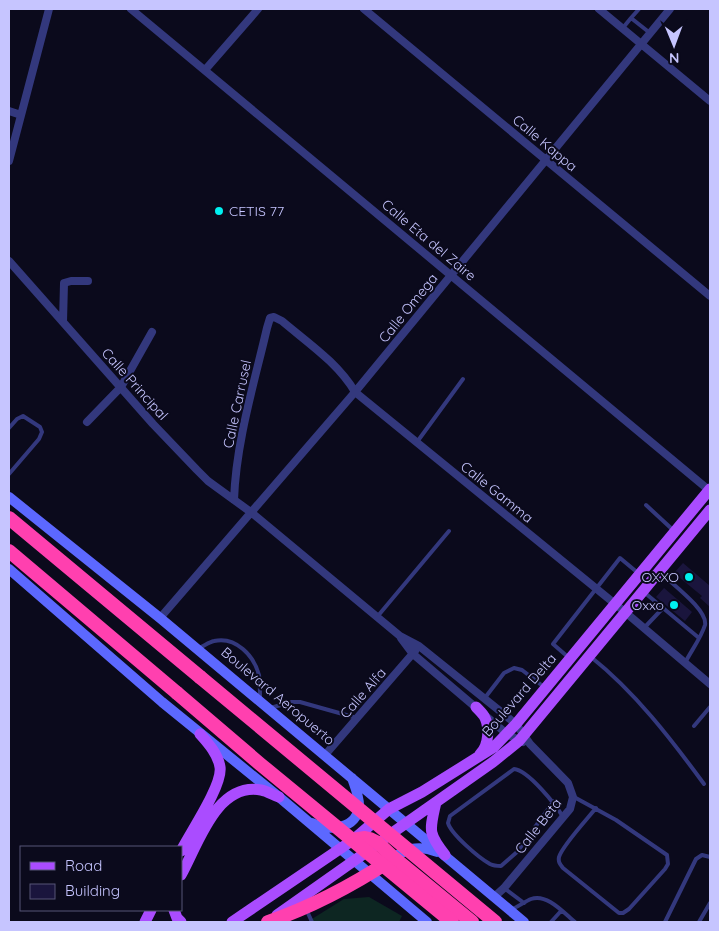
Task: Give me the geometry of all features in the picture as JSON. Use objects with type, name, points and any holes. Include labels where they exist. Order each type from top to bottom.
[{"type":"highway","points":[[9,518],[495,922]]},
{"type":"highway","points":[[9,551],[452,922]]},
{"type":"highway","points":[[353,840],[365,838],[378,843],[472,922]]},
{"type":"highway","points":[[268,922],[304,902],[370,874],[394,858]]},
{"type":"main road","name":"Boulevard Delta","points":[[232,922],[340,850],[389,809],[422,792],[494,747],[516,724],[639,573],[710,490]]},
{"type":"main road","name":"Boulevard Delta","points":[[304,902],[353,860],[525,739],[589,655],[710,510]]},
{"type":"main road","points":[[473,760],[484,750],[488,736],[487,723],[480,703]]},
{"type":"main road","points":[[182,849],[214,790],[220,774],[218,759],[200,734]]},
{"type":"main road","points":[[182,874],[209,820],[226,799],[234,794],[252,789],[263,790],[279,797]]},
{"type":"main road","points":[[436,802],[430,831],[434,842],[445,855]]},
{"type":"main road","points":[[174,911],[181,922]]},
{"type":"street","points":[[9,161],[49,9]]},
{"type":"street","name":"Calle Eta del Zaire","points":[[131,9],[710,490]]},
{"type":"street","points":[[205,70],[258,9]]},
{"type":"street","name":"Calle Kappa","points":[[364,9],[710,296]]},
{"type":"street","points":[[599,9],[710,101]]},
{"type":"street","name":"Calle Omega","points":[[160,618],[355,392],[670,9]]},
{"type":"street","points":[[9,111],[21,115]]},
{"type":"street","name":"Calle Principal","points":[[9,261],[196,470],[252,513]]},
{"type":"street","points":[[63,322],[64,283],[88,281]]},
{"type":"street","name":"Calle Gamma","points":[[272,316],[282,321],[335,366],[347,378],[355,392],[625,612],[710,684]]},
{"type":"street","name":"Calle Carrusel","points":[[234,500],[241,439],[267,328],[272,316]]},
{"type":"street","points":[[87,422],[120,387],[152,332]]},
{"type":"street","name":"Boulevard Aeropuerto","points":[[9,497],[160,618],[524,922]]},
{"type":"street","name":"Calle Beta","points":[[252,513],[400,636],[419,646],[480,703],[507,734],[525,739]]},
{"type":"street","points":[[9,569],[200,734],[279,797],[427,922]]},
{"type":"street","name":"Calle Beta","points":[[400,636],[413,654],[480,703],[516,724],[525,739],[568,783],[572,797],[570,809],[504,888],[494,897]]},
{"type":"street","name":"Calle Alfa","points":[[324,756],[419,646]]},
{"type":"street","points":[[304,820],[328,828],[338,828],[346,825],[356,816],[359,808],[352,778]]},
{"type":"street","points":[[389,890],[386,878],[389,866],[394,858],[406,850],[418,847],[431,849],[445,855]]},
{"type":"lane","points":[[622,28],[639,9]]},
{"type":"lane","points":[[631,18],[650,33]]},
{"type":"lane","points":[[417,442],[464,378]]},
{"type":"lane","points":[[9,428],[17,418],[23,416],[40,427],[42,432],[39,439],[9,474]]},
{"type":"lane","points":[[646,506],[674,531]]},
{"type":"lane","points":[[377,617],[449,531]]},
{"type":"lane","points":[[570,659],[553,644],[620,558],[639,573]]},
{"type":"lane","points":[[659,572],[702,611],[705,621],[699,638],[685,663]]},
{"type":"lane","points":[[643,591],[699,638]]},
{"type":"lane","points":[[644,628],[663,608]]},
{"type":"lane","points":[[196,649],[213,641],[238,644],[254,661],[259,677],[260,701]]},
{"type":"lane","points":[[589,655],[620,683],[652,717],[704,784]]},
{"type":"lane","points":[[480,703],[504,673],[514,668],[522,670],[545,688]]},
{"type":"lane","points":[[268,709],[292,702],[300,702],[357,718]]},
{"type":"lane","points":[[694,726],[710,707]]},
{"type":"lane","points":[[554,802],[517,852],[501,866],[492,865],[485,860],[454,834],[448,823],[450,816],[514,769],[518,769],[526,774],[554,802],[563,817]]},
{"type":"lane","points":[[572,797],[596,808],[663,851],[668,859],[665,869],[623,914],[564,868],[559,861],[559,857],[565,847],[596,808]]},
{"type":"lane","points":[[665,922],[696,859],[702,855],[710,857]]},
{"type":"lane","points":[[504,888],[524,903]]},
{"type":"lane","points":[[510,910],[539,898],[550,902],[574,922]]},
{"type":"lane","points":[[304,902],[312,922]]},
{"type":"lane","points":[[699,922],[710,903]]},
{"type":"lane","points":[[552,922],[561,911]]},
{"type":"green space","points":[[369,897],[402,916],[399,922],[307,922],[344,899]]},
{"type":"building","name":"OXXO","points":[[683,563],[710,586],[710,607],[700,598],[702,596],[674,573]]},
{"type":"building","name":"Oxxo","points":[[664,588],[692,612],[685,621],[656,597]]},
{"type":"place","name":"CETIS 77","points":[[219,211]]},
{"type":"place","name":"OXXO","points":[[689,577]]},
{"type":"place","name":"Oxxo","points":[[674,605]]}]
